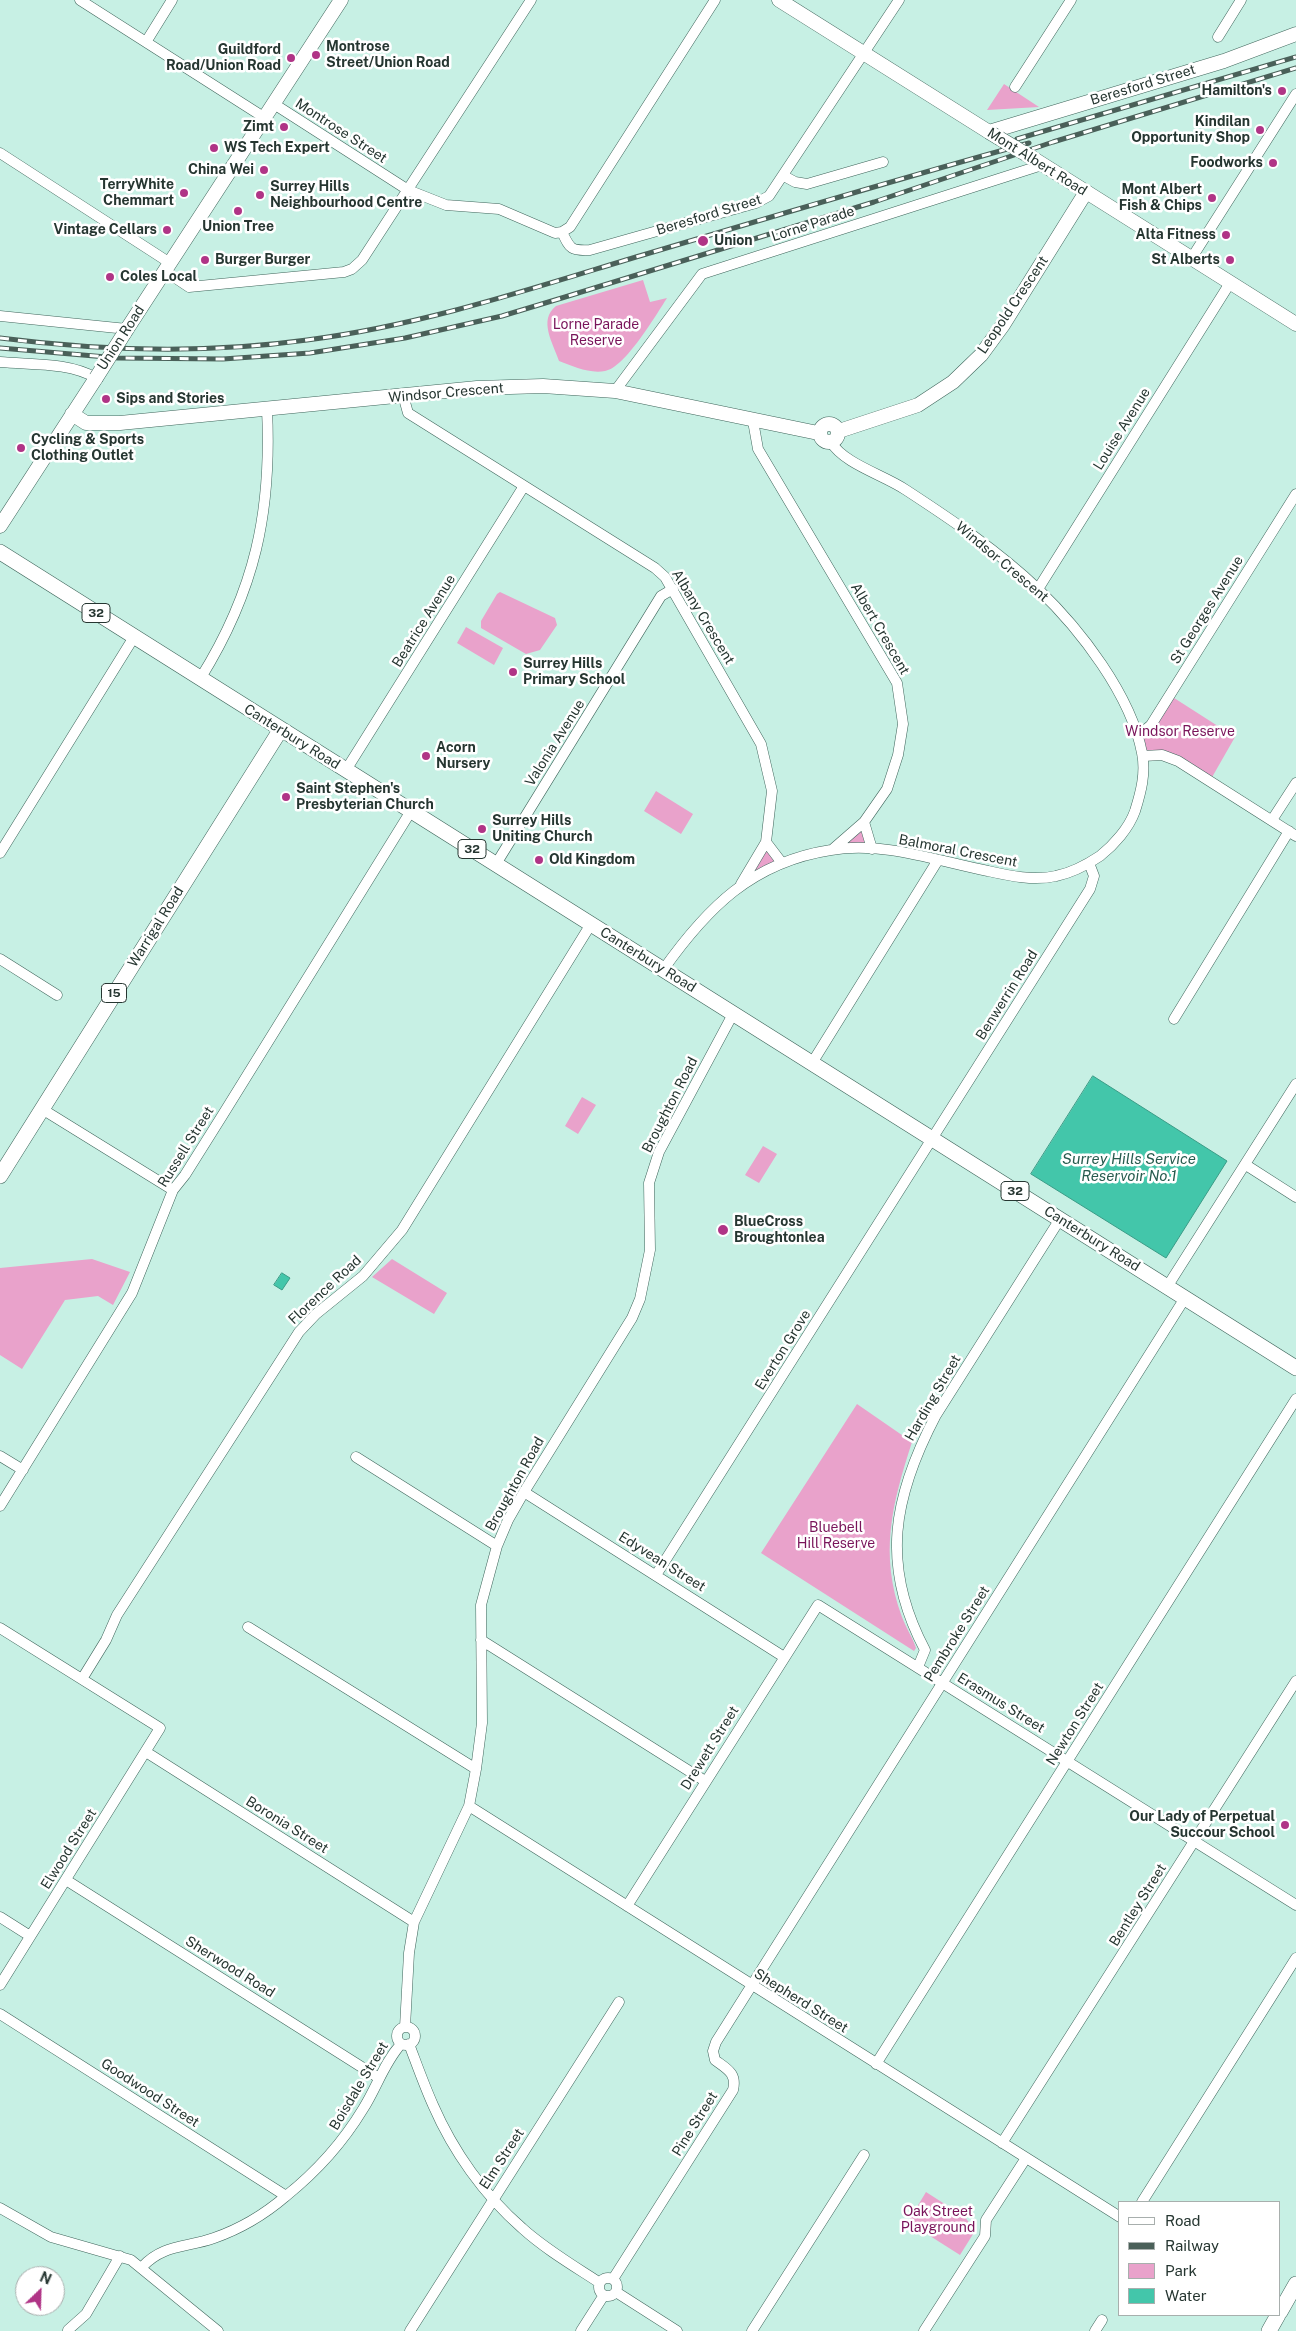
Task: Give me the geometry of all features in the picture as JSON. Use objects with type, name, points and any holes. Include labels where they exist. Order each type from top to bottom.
[{"type":"main road","name":"Canterbury Road","points":[[0,552],[1296,1368]]},
{"type":"main road","name":"Warrigal Road","points":[[0,1176],[281,729]]},
{"type":"main road","points":[[1281,2308],[1296,2284]]},
{"type":"main road","points":[[1268,2331],[1276,2316]]},
{"type":"street","points":[[80,0],[265,118]]},
{"type":"street","points":[[146,42],[172,0]]},
{"type":"street","name":"Union Road","points":[[0,526],[341,0]]},
{"type":"street","points":[[0,154],[168,267],[189,287],[344,272],[352,269],[362,260],[531,0]]},
{"type":"street","points":[[562,232],[570,227],[716,0]]},
{"type":"street","name":"Mont Albert Road","points":[[779,0],[1296,324]]},
{"type":"street","points":[[883,162],[807,184],[794,182],[784,176],[898,0]]},
{"type":"street","points":[[1015,87],[1071,0]]},
{"type":"street","points":[[1218,37],[1241,0]]},
{"type":"street","name":"Beresford Street","points":[[989,132],[1224,61],[1296,34]]},
{"type":"street","points":[[1191,259],[1296,94]]},
{"type":"street","name":"Montrose Street","points":[[274,104],[408,190],[446,205],[499,209],[531,221],[546,230],[555,233],[562,232]]},
{"type":"street","name":"Lorne Parade","points":[[616,391],[702,274],[1038,162]]},
{"type":"street","name":"Beresford Street","points":[[562,232],[569,247],[575,250],[590,250],[756,203],[769,196],[784,176]]},
{"type":"street","name":"Leopold Crescent","points":[[835,436],[918,405],[953,382],[981,355],[1008,317],[1086,192]]},
{"type":"street","name":"Louise Avenue","points":[[1038,589],[1230,283]]},
{"type":"street","points":[[0,316],[127,329]]},
{"type":"street","points":[[0,362],[71,369],[85,372],[96,378]]},
{"type":"street","name":"Windsor Crescent","points":[[72,414],[86,423],[120,422],[477,388],[543,386],[616,391],[686,404],[753,421],[807,429],[818,433],[824,425],[831,424],[836,426],[837,453],[899,484],[967,530],[1038,589],[1077,632],[1110,678],[1130,715],[1143,756]]},
{"type":"street","name":"Albany Crescent","points":[[403,395],[408,413],[655,568],[673,588],[761,744],[772,791],[766,842],[741,885]]},
{"type":"street","points":[[200,679],[231,624],[254,560],[264,511],[269,464],[267,409]]},
{"type":"street","name":"Albert Crescent","points":[[753,421],[758,449],[897,683],[903,724],[898,756],[886,789],[864,822],[833,849]]},
{"type":"street","name":"Beatrice Avenue","points":[[346,770],[524,486]]},
{"type":"street","name":"St Georges Avenue","points":[[1138,736],[1151,725],[1296,494]]},
{"type":"street","name":"Valonia Avenue","points":[[496,864],[661,596],[673,588]]},
{"type":"street","points":[[0,853],[134,637]]},
{"type":"street","points":[[1143,756],[1162,755],[1178,761],[1292,833],[1174,1019]]},
{"type":"street","name":"Balmoral Crescent","points":[[663,970],[689,933],[718,903],[741,885],[782,863],[833,849],[872,849],[904,852],[1018,877],[1056,876],[1089,863],[1111,847],[1133,818],[1143,788],[1143,756]]},
{"type":"street","points":[[1272,820],[1296,782]]},
{"type":"street","name":"Russell Street","points":[[0,1506],[132,1293],[173,1190],[203,1146],[411,811]]},
{"type":"street","points":[[864,822],[872,849]]},
{"type":"street","points":[[766,842],[782,863]]},
{"type":"street","points":[[812,1063],[938,860]]},
{"type":"street","name":"Benwerrin Road","points":[[933,1139],[1090,889],[1094,876],[1089,863]]},
{"type":"street","name":"Florence Road","points":[[82,1679],[106,1640],[117,1615],[299,1332],[316,1314],[363,1276],[402,1230],[591,924]]},
{"type":"street","points":[[0,959],[57,995]]},
{"type":"street","name":"Broughton Road","points":[[405,2027],[409,1953],[414,1922],[469,1806],[482,1723],[481,1605],[497,1546],[508,1520],[524,1492],[632,1318],[642,1290],[650,1250],[649,1183],[659,1152],[733,1014]]},
{"type":"street","points":[[1167,1287],[1246,1166],[1296,1084]]},
{"type":"street","points":[[42,1109],[173,1190]]},
{"type":"street","name":"Everton Grove","points":[[656,1575],[933,1139]]},
{"type":"street","points":[[1246,1166],[1296,1197]]},
{"type":"street","name":"Harding Street","points":[[918,1667],[926,1650],[912,1625],[900,1589],[896,1555],[899,1516],[907,1480],[919,1447],[936,1415],[1060,1219]]},
{"type":"street","name":"Pembroke Street","points":[[752,1986],[1185,1298]]},
{"type":"street","name":"Newton Street","points":[[876,2064],[1296,1399]]},
{"type":"street","points":[[0,1456],[23,1470]]},
{"type":"street","points":[[356,1457],[497,1546]]},
{"type":"street","name":"Edyvean Street","points":[[524,1492],[784,1657]]},
{"type":"street","name":"Erasmus Street","points":[[818,1605],[1068,1760],[1296,1905]]},
{"type":"street","name":"Drewett Street","points":[[627,1906],[818,1605]]},
{"type":"street","points":[[248,1627],[476,1769]]},
{"type":"street","points":[[0,1628],[82,1679]]},
{"type":"street","points":[[481,1640],[705,1781]]},
{"type":"street","name":"Elwood Street","points":[[0,1985],[160,1728],[82,1679]]},
{"type":"street","name":"Bentley Street","points":[[1002,2144],[1296,1681]]},
{"type":"street","name":"Boronia Street","points":[[146,1752],[414,1922]]},
{"type":"street","name":"Shepherd Street","points":[[469,1806],[1118,2216]]},
{"type":"street","name":"Sherwood Road","points":[[66,1880],[379,2078]]},
{"type":"street","points":[[0,1916],[30,1936]]},
{"type":"street","points":[[1143,2201],[1296,1958]]},
{"type":"street","name":"Pine Street","points":[[613,2280],[733,2090],[735,2080],[731,2072],[715,2060],[713,2051],[716,2042],[752,1986]]},
{"type":"street","name":"Elm Street","points":[[410,2331],[619,2002]]},
{"type":"street","name":"Goodwood Street","points":[[0,2014],[286,2196]]},
{"type":"street","points":[[405,2044],[414,2041],[415,2035],[413,2030],[405,2027],[400,2028],[397,2039],[405,2044],[433,2106],[453,2143],[479,2183],[522,2228],[558,2256],[600,2283]]},
{"type":"street","name":"Boisdale Street","points":[[142,2267],[152,2257],[162,2251],[212,2239],[236,2229],[286,2196],[342,2142],[364,2107],[389,2057],[405,2044]]},
{"type":"street","points":[[752,2331],[864,2155]]},
{"type":"street","points":[[924,2331],[984,2236],[986,2220],[1026,2158]]},
{"type":"street","points":[[0,2208],[51,2237],[120,2256],[142,2267],[216,2330]]},
{"type":"street","points":[[68,2330],[86,2314],[120,2256]]},
{"type":"street","points":[[605,2279],[613,2280],[618,2287],[616,2292],[609,2297],[600,2291],[600,2283],[605,2279]]},
{"type":"street","points":[[616,2292],[677,2331]]},
{"type":"street","points":[[581,2331],[604,2295]]},
{"type":"street","points":[[1096,2331],[1102,2320]]},
{"type":"green space","points":[[1004,84],[1039,107],[987,110]]},
{"type":"green space","name":"Lorne Parade Reserve","points":[[643,280],[650,302],[667,298],[648,328],[622,361],[613,368],[599,372],[581,369],[559,361],[547,325],[548,318],[556,306]]},
{"type":"green space","points":[[500,592],[555,618],[557,625],[540,650],[526,654],[481,628],[481,621]]},
{"type":"green space","points":[[466,627],[503,648],[494,665],[457,643]]},
{"type":"green space","name":"Windsor Reserve","points":[[1171,696],[1235,737],[1211,779],[1180,760],[1144,754],[1141,737]]},
{"type":"green space","points":[[656,791],[693,814],[681,834],[644,811]]},
{"type":"green space","points":[[862,830],[867,846],[844,846]]},
{"type":"green space","points":[[766,848],[777,861],[752,873]]},
{"type":"green space","points":[[582,1097],[596,1105],[578,1134],[565,1126]]},
{"type":"green space","points":[[763,1146],[777,1154],[759,1183],[745,1175]]},
{"type":"green space","points":[[92,1259],[130,1272],[113,1305],[98,1296],[65,1300],[22,1369],[0,1355],[0,1268]]},
{"type":"green space","points":[[392,1259],[447,1293],[434,1314],[372,1277]]},
{"type":"green space","name":"Bluebell Hill Reserve","points":[[857,1404],[912,1442],[894,1508],[890,1550],[895,1594],[902,1617],[916,1648],[914,1651],[761,1553]]},
{"type":"green space","name":"Oak Street Playground","points":[[926,2192],[965,2217],[975,2231],[960,2255],[908,2222]]},
{"type":"water","name":"Surrey Hills Service Reservoir No.1","points":[[1093,1076],[1227,1161],[1166,1258],[1031,1174]]},
{"type":"water","points":[[282,1273],[290,1278],[282,1290],[274,1285]]},
{"type":"railway","points":[[1017,139],[1296,57]]},
{"type":"railway","points":[[0,348],[118,358],[223,359],[310,353],[405,338],[502,316],[565,297],[874,202],[1053,142],[1296,68]]},
{"type":"railway","points":[[0,338],[77,346],[192,349],[269,344],[348,334],[429,317],[508,296],[828,200],[1029,143]]},
{"type":"place","name":"Montrose Street/Union Road","points":[[316,55]]},
{"type":"place","name":"Guildford Road/Union Road","points":[[291,58]]},
{"type":"place","name":"Hamilton's","points":[[1282,91]]},
{"type":"place","name":"Zimt","points":[[284,127]]},
{"type":"place","name":"Kindilan Opportunity Shop","points":[[1260,130]]},
{"type":"place","name":"WS Tech Expert","points":[[214,148]]},
{"type":"place","name":"Foodworks","points":[[1273,163]]},
{"type":"place","name":"China Wei","points":[[264,170]]},
{"type":"place","name":"TerryWhite Chemmart","points":[[184,193]]},
{"type":"place","name":"Surrey Hills Neighbourhood Centre","points":[[260,195]]},
{"type":"place","name":"Mont Albert Fish & Chips","points":[[1212,198]]},
{"type":"place","name":"Union Tree","points":[[238,211]]},
{"type":"place","name":"Vintage Cellars","points":[[167,230]]},
{"type":"place","name":"Alta Fitness","points":[[1226,235]]},
{"type":"place","name":"Union","points":[[703,241]]},
{"type":"place","name":"Burger Burger","points":[[205,260]]},
{"type":"place","name":"St Alberts","points":[[1230,260]]},
{"type":"place","name":"Coles Local","points":[[110,277]]},
{"type":"place","name":"Sips and Stories","points":[[106,399]]},
{"type":"place","name":"Cycling & Sports Clothing Outlet","points":[[21,448]]},
{"type":"place","name":"Surrey Hills Primary School","points":[[513,672]]},
{"type":"place","name":"Acorn Nursery","points":[[426,756]]},
{"type":"place","name":"Saint Stephen's Presbyterian Church","points":[[286,797]]},
{"type":"place","name":"Surrey Hills Uniting Church","points":[[482,829]]},
{"type":"place","name":"Old Kingdom","points":[[539,860]]},
{"type":"place","name":"BlueCross Broughtonlea","points":[[723,1230]]},
{"type":"place","name":"Our Lady of Perpetual Succour School","points":[[1285,1825]]}]
